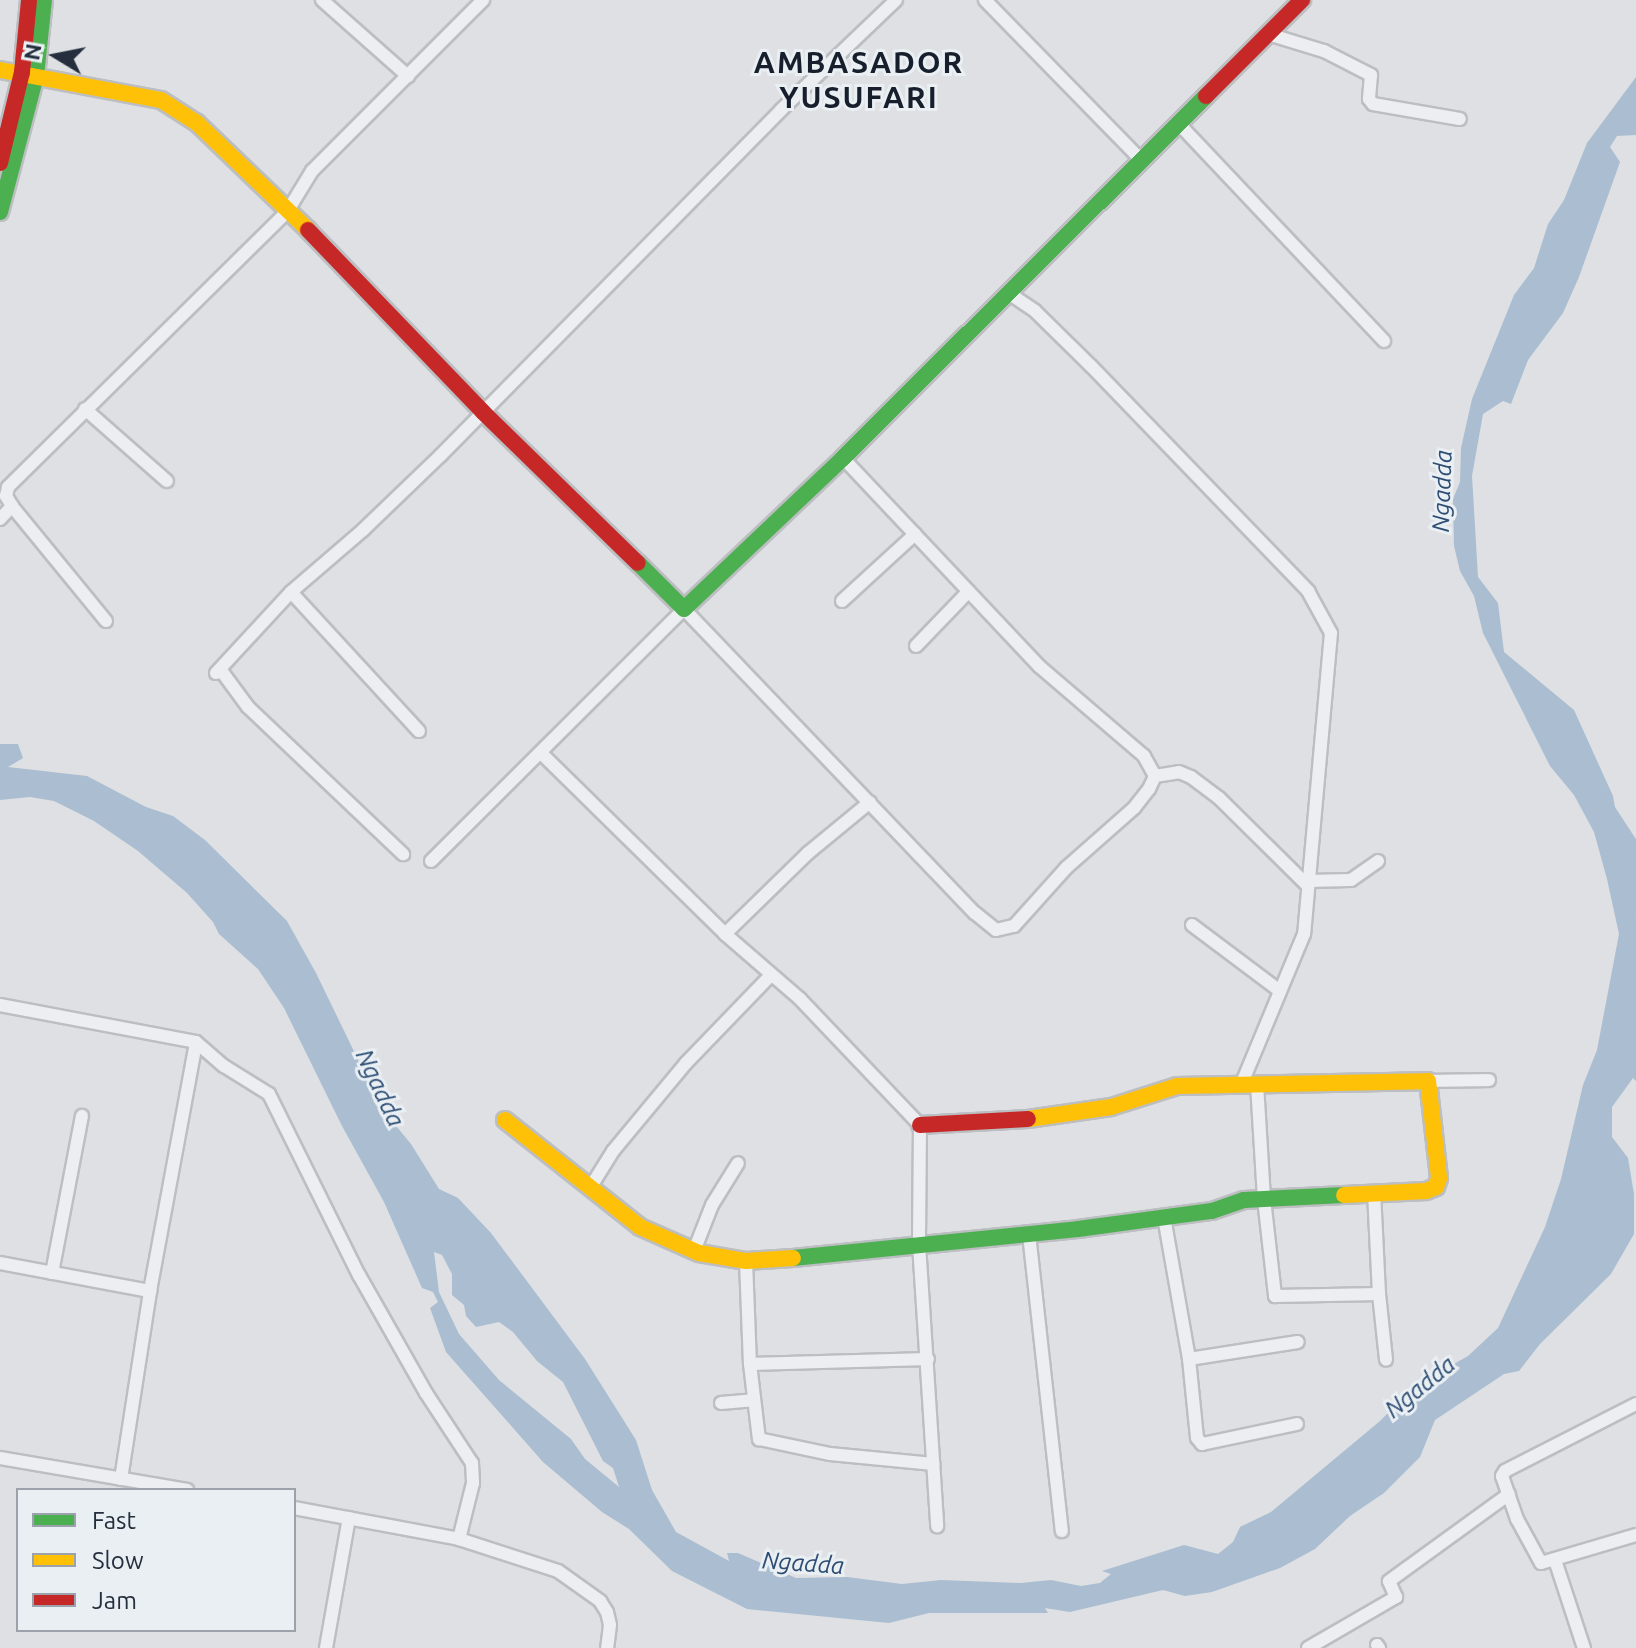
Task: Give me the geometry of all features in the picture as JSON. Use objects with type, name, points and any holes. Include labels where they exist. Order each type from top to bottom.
[{"type":"street","points":[[0,163],[29,74],[29,0]]},
{"type":"street","points":[[0,212],[44,0]]},
{"type":"street","points":[[322,0],[408,76]]},
{"type":"street","points":[[106,621],[12,506],[6,496],[8,487],[287,212],[312,171],[483,0]]},
{"type":"street","points":[[403,854],[248,707],[218,671],[291,592],[363,530],[781,110],[896,0]]},
{"type":"street","points":[[985,0],[1140,159]]},
{"type":"street","points":[[431,861],[684,609],[1010,294],[1140,159],[1302,0]]},
{"type":"street","points":[[1268,34],[1324,51],[1371,75],[1369,99],[1373,104],[1460,119]]},
{"type":"street","points":[[0,70],[161,100],[197,123],[227,149],[392,314],[483,412],[684,609],[996,930],[1014,926],[1066,868],[1134,808],[1155,776]]},
{"type":"street","points":[[1178,123],[1384,341]]},
{"type":"street","points":[[1010,294],[1035,311],[1091,366],[1308,591],[1331,633],[1324,743],[1307,882],[1304,934],[1280,991],[1249,1084],[1275,1296],[1379,1294]]},
{"type":"street","points":[[85,409],[167,481]]},
{"type":"street","points":[[843,458],[1039,666],[1144,756],[1155,776]]},
{"type":"street","points":[[0,519],[12,506]]},
{"type":"street","points":[[842,601],[915,534]]},
{"type":"street","points":[[916,646],[969,591]]},
{"type":"street","points":[[291,592],[419,731]]},
{"type":"street","points":[[541,753],[725,934],[800,999],[920,1125],[919,1244],[937,1526]]},
{"type":"street","points":[[1155,776],[1179,772],[1191,777],[1219,798],[1307,882],[1351,880],[1378,861]]},
{"type":"street","points":[[725,934],[808,853],[870,802]]},
{"type":"street","points":[[1192,925],[1280,991]]},
{"type":"street","points":[[590,1188],[613,1151],[686,1063],[770,976]]},
{"type":"street","points":[[0,1005],[196,1042],[224,1066],[269,1094],[359,1275],[426,1393],[472,1463],[473,1483],[459,1539]]},
{"type":"street","points":[[121,1479],[150,1291],[196,1042]]},
{"type":"street","points":[[920,1125],[1002,1123],[1111,1107],[1177,1086],[1489,1080]]},
{"type":"street","points":[[505,1120],[640,1227],[694,1251],[746,1261],[873,1252],[919,1244],[1029,1234],[1164,1217],[1264,1199],[1436,1187],[1439,1165],[1428,1081]]},
{"type":"street","points":[[52,1273],[82,1116]]},
{"type":"street","points":[[694,1251],[712,1205],[738,1163]]},
{"type":"street","points":[[1374,1192],[1386,1360]]},
{"type":"street","points":[[1164,1217],[1189,1359],[1197,1438],[1202,1444],[1297,1424]]},
{"type":"street","points":[[1029,1234],[1062,1531]]},
{"type":"street","points":[[746,1261],[750,1364],[759,1439],[830,1454],[934,1464]]},
{"type":"street","points":[[0,1263],[150,1291]]},
{"type":"street","points":[[1189,1359],[1298,1342]]},
{"type":"street","points":[[750,1364],[928,1359]]},
{"type":"street","points":[[721,1403],[753,1400]]},
{"type":"street","points":[[1636,1404],[1505,1471],[1502,1476],[1541,1563],[1636,1535]]},
{"type":"street","points":[[0,1458],[175,1488]]},
{"type":"street","points":[[1308,1648],[1396,1597],[1389,1581],[1509,1494]]},
{"type":"street","points":[[296,1508],[459,1539],[558,1571],[600,1601],[610,1625],[607,1648]]},
{"type":"street","points":[[326,1648],[349,1518]]},
{"type":"street","points":[[1555,1560],[1584,1648]]},
{"type":"water","points":[[1636,77],[1636,135],[1617,136],[1610,147],[1620,162],[1579,277],[1563,313],[1528,360],[1511,404],[1503,401],[1483,414],[1472,476],[1478,577],[1498,603],[1504,652],[1574,710],[1613,796],[1630,894],[1636,879],[1636,1081],[1633,1078],[1612,1107],[1612,1137],[1628,1158],[1634,1194],[1634,1234],[1611,1274],[1540,1344],[1519,1371],[1504,1374],[1435,1420],[1420,1457],[1384,1493],[1350,1516],[1315,1549],[1280,1568],[1212,1592],[1185,1596],[1163,1590],[1070,1612],[1045,1608],[1048,1613],[929,1613],[889,1623],[747,1609],[672,1571],[629,1529],[602,1512],[543,1462],[446,1352],[430,1308],[438,1302],[433,1292],[422,1288],[384,1202],[342,1126],[284,1008],[258,969],[219,934],[213,922],[187,893],[138,851],[94,821],[54,801],[30,797],[0,800],[0,744],[18,744],[23,758],[8,767],[87,776],[146,807],[173,816],[205,840],[287,921],[316,973],[382,1109],[411,1144],[439,1189],[458,1198],[491,1233],[585,1359],[636,1440],[652,1490],[676,1532],[729,1561],[727,1553],[738,1553],[796,1578],[847,1577],[902,1584],[941,1580],[1021,1583],[1051,1580],[1081,1586],[1100,1583],[1111,1574],[1102,1571],[1184,1545],[1218,1554],[1233,1542],[1240,1527],[1271,1512],[1380,1421],[1415,1386],[1468,1356],[1498,1328],[1545,1227],[1561,1179],[1583,1085],[1597,1050],[1619,934],[1607,879],[1594,832],[1574,795],[1550,766],[1483,633],[1474,596],[1460,571],[1454,546],[1453,499],[1460,482],[1461,448],[1472,399],[1514,295],[1534,268],[1548,224],[1564,200],[1587,143]],"holes":[[[434,1252],[442,1255],[452,1274],[452,1295],[464,1305],[466,1316],[476,1327],[499,1322],[513,1332],[537,1361],[563,1382],[603,1461],[613,1468],[619,1487],[585,1459],[571,1439],[499,1380],[459,1334],[439,1292]]]},
{"type":"waterway","name":"Ngadda","points":[[1605,810],[1633,853],[1634,910]]},
{"type":"traffic: fast","points":[[0,212],[36,76],[44,0]]},
{"type":"traffic: fast","points":[[638,563],[684,609],[843,458],[1206,96]]},
{"type":"traffic: fast","points":[[793,1258],[1078,1229],[1212,1211],[1244,1200],[1344,1195]]},
{"type":"traffic: slow","points":[[0,70],[161,100],[197,123],[308,230]]},
{"type":"traffic: slow","points":[[1028,1119],[1111,1107],[1177,1086],[1428,1081],[1439,1178],[1436,1187],[1426,1191],[1344,1195]]},
{"type":"traffic: slow","points":[[505,1120],[640,1227],[699,1253],[746,1261],[793,1258]]},
{"type":"traffic: jam","points":[[0,163],[22,72],[29,0]]},
{"type":"traffic: jam","points":[[1206,96],[1302,0]]},
{"type":"traffic: jam","points":[[308,230],[483,412],[638,563]]},
{"type":"traffic: jam","points":[[920,1125],[1028,1119]]},
{"type":"district","name":"AMBASADOR YUSUFARI","points":[[859,79]]}]
